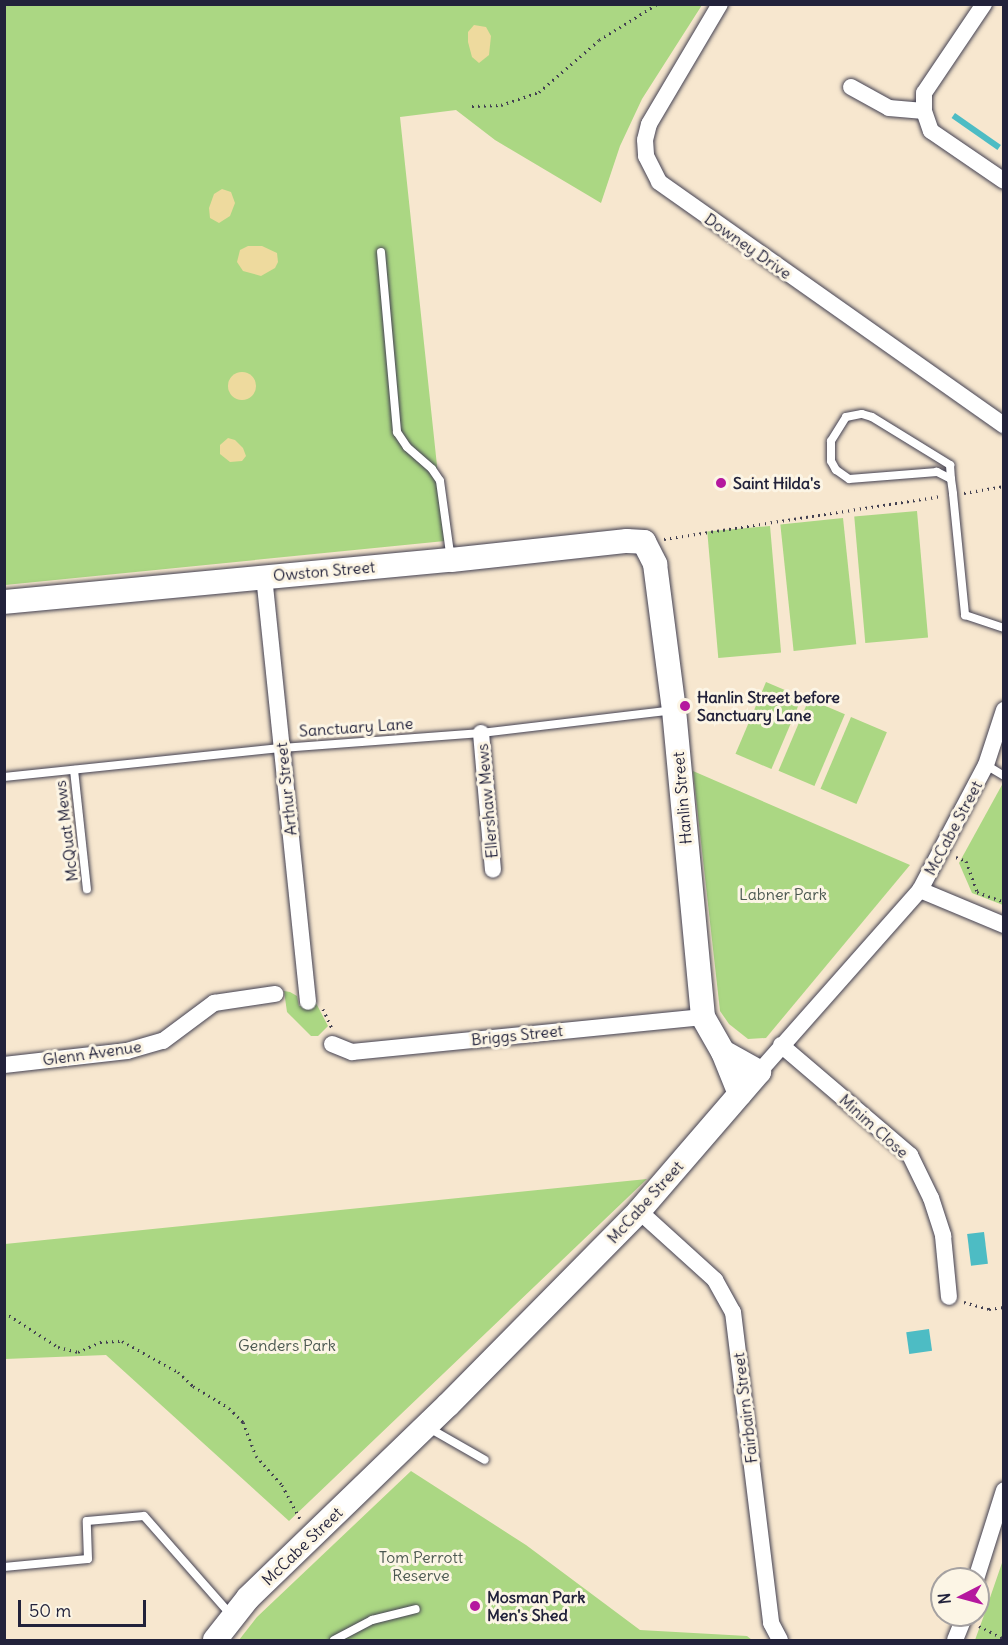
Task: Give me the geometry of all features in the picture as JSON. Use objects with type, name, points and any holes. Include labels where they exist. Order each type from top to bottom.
[{"type":"street","name":"Downey Drive","points":[[720,4],[648,124],[645,140],[646,156],[659,183],[1004,424]]},
{"type":"street","points":[[984,4],[924,93],[924,111],[931,131],[1004,181]]},
{"type":"street","points":[[851,87],[890,108],[924,111]]},
{"type":"street","name":"Owston Street","points":[[4,602],[451,560],[627,540],[644,542]]},
{"type":"street","name":"Hanlin Street","points":[[644,542],[655,564],[674,710],[703,1017],[723,1052],[740,1094]]},
{"type":"street","name":"Arthur Street","points":[[264,576],[308,1002]]},
{"type":"street","name":"McCabe Street","points":[[215,1641],[248,1598],[426,1427],[639,1211],[781,1045],[920,890],[986,765],[1004,710]]},
{"type":"street","name":"Ellershaw Mews","points":[[481,733],[493,868]]},
{"type":"street","points":[[920,890],[1004,925]]},
{"type":"street","name":"Glenn Avenue","points":[[4,1065],[127,1051],[164,1041],[214,1004],[274,994]]},
{"type":"street","name":"Briggs Street","points":[[332,1044],[352,1052],[703,1017]]},
{"type":"street","name":"Minim Close","points":[[781,1045],[910,1155],[931,1198],[943,1236],[949,1298]]},
{"type":"street","points":[[723,1052],[759,1072]]},
{"type":"street","name":"Fairbairn Street","points":[[639,1211],[715,1280],[733,1312],[771,1623],[780,1641]]},
{"type":"street","points":[[980,1567],[1004,1490]]},
{"type":"lane","points":[[381,252],[397,432],[407,447],[432,469],[440,481],[451,560]]},
{"type":"lane","points":[[951,479],[937,472],[849,479],[836,470],[831,460],[831,441],[846,417],[862,414],[950,465],[965,615],[1004,628]]},
{"type":"lane","name":"Sanctuary Lane","points":[[4,777],[282,748],[481,733],[674,710]]},
{"type":"lane","points":[[986,765],[1004,776]]},
{"type":"lane","name":"McQuat Mews","points":[[74,770],[87,889]]},
{"type":"lane","points":[[426,1427],[485,1460]]},
{"type":"lane","points":[[4,1567],[88,1559],[87,1521],[144,1516],[233,1618]]},
{"type":"lane","points":[[334,1641],[372,1620],[416,1609]]},
{"type":"path","points":[[472,106],[501,105],[539,92],[599,40],[657,4]]},
{"type":"path","points":[[644,542],[1004,486]]},
{"type":"path","points":[[941,851],[966,861],[977,892],[1004,902]]},
{"type":"path","points":[[308,1002],[318,1000],[332,1028],[332,1044]]},
{"type":"path","points":[[949,1298],[988,1308],[1004,1307]]},
{"type":"path","points":[[4,1312],[58,1347],[78,1352],[100,1342],[122,1341],[178,1372],[193,1386],[229,1408],[243,1422],[256,1456],[282,1485],[311,1537]]},
{"type":"path","points":[[982,1627],[1004,1639]]},
{"type":"green space","points":[[5,5],[702,5],[642,99],[620,146],[601,203],[495,140],[456,110],[400,117],[445,541],[5,585]]},
{"type":"green space","points":[[917,511],[928,638],[865,643],[854,516]]},
{"type":"green space","points":[[843,518],[856,644],[794,651],[780,525]]},
{"type":"green space","points":[[770,526],[781,653],[718,658],[707,531]]},
{"type":"green space","points":[[766,682],[802,697],[771,769],[736,754]]},
{"type":"green space","points":[[809,699],[845,714],[814,786],[779,771]]},
{"type":"green space","points":[[851,717],[887,732],[856,804],[821,789]]},
{"type":"green space","name":"Labner Park","points":[[693,771],[910,865],[766,1038],[748,1039],[729,1024],[720,1011]]},
{"type":"green space","points":[[1003,783],[1003,905],[972,893],[959,863]]},
{"type":"green space","points":[[284,991],[297,996],[299,1006],[316,1003],[328,1026],[318,1036],[311,1036],[287,1012]]},
{"type":"green space","name":"Genders Park","points":[[647,1179],[289,1521],[106,1355],[5,1359],[5,1244]]},
{"type":"green space","name":"Tom Perrott Reserve","points":[[411,1471],[526,1545],[640,1630],[747,1636],[752,1640],[239,1640],[257,1617]]},
{"type":"green space","points":[[1003,1560],[1003,1640],[975,1640],[980,1627],[990,1627],[990,1598]]},
{"type":"sand","points":[[474,25],[486,27],[491,36],[489,55],[479,63],[472,57],[468,42],[468,32]]},
{"type":"sand","points":[[222,189],[231,192],[235,203],[230,216],[219,223],[210,218],[209,208],[214,194]]},
{"type":"sand","points":[[248,246],[262,246],[277,253],[278,262],[275,268],[261,276],[243,271],[237,262],[240,250]]},
{"type":"sand","points":[[242,372],[252,376],[256,386],[252,396],[242,400],[232,396],[228,386],[232,376]]},
{"type":"sand","points":[[228,438],[235,440],[243,448],[246,456],[242,461],[230,462],[220,454],[220,445]]},
{"type":"water","points":[[955,113],[1001,145],[997,150],[952,118]]},
{"type":"water","points":[[984,1232],[988,1264],[971,1266],[967,1234]]},
{"type":"water","points":[[929,1329],[932,1351],[909,1354],[906,1332]]},
{"type":"place","name":"Saint Hilda's","points":[[721,483]]},
{"type":"place","name":"Hanlin Street before Sanctuary Lane","points":[[685,706]]},
{"type":"place","name":"Mosman Park Men's Shed","points":[[475,1606]]}]
